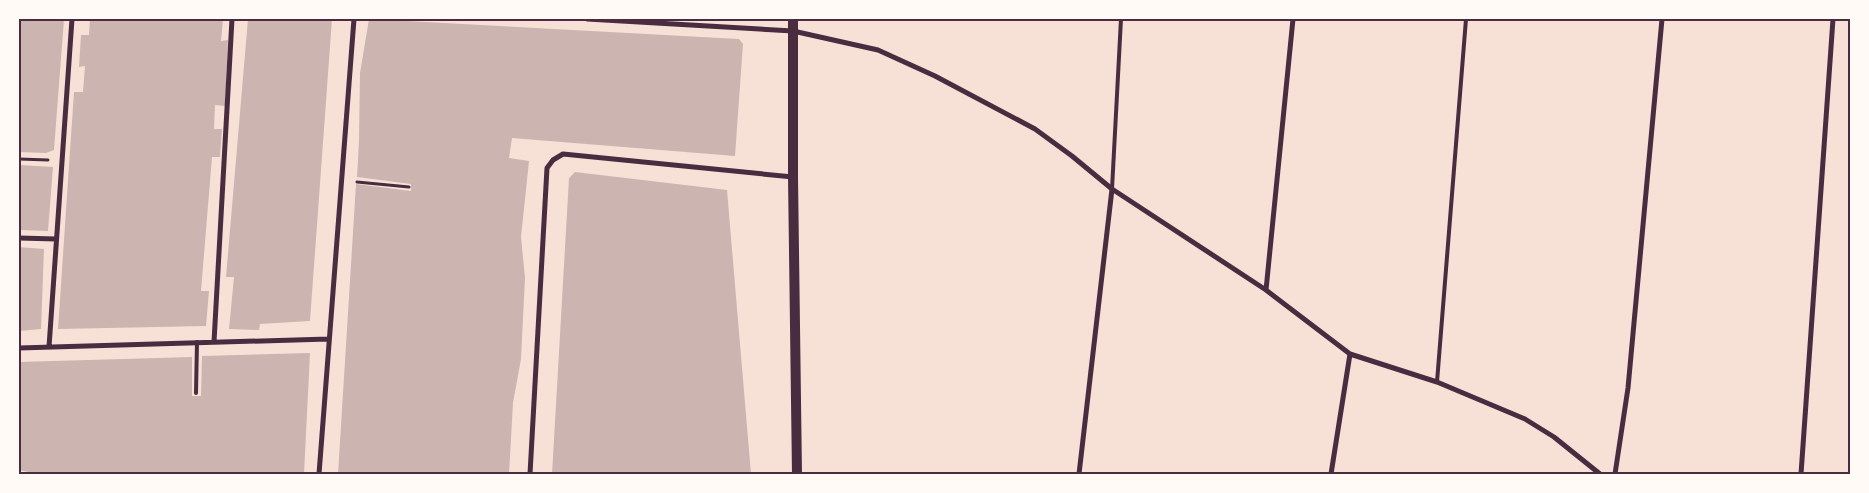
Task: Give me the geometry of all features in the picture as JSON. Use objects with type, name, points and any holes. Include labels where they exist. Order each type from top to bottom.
[{"type":"main road","points":[[793,19],[797,474]]},
{"type":"street","points":[[49,347],[72,19]]},
{"type":"street","points":[[214,342],[232,19]]},
{"type":"street","points":[[319,474],[354,19]]},
{"type":"street","points":[[587,19],[793,31],[878,50],[935,76],[1035,129],[1112,189],[1266,290],[1350,354],[1437,382],[1525,419],[1554,437],[1600,474]]},
{"type":"street","points":[[1266,290],[1293,19]]},
{"type":"street","points":[[1615,474],[1628,388],[1662,19]]},
{"type":"street","points":[[1801,474],[1832,19]]},
{"type":"street","points":[[530,474],[547,168],[552,160],[563,154],[793,177]]},
{"type":"street","points":[[1079,474],[1112,189]]},
{"type":"street","points":[[19,238],[56,239]]},
{"type":"street","points":[[19,348],[328,339]]},
{"type":"street","points":[[1331,474],[1350,354]]},
{"type":"lane","points":[[1112,189],[1121,19]]},
{"type":"lane","points":[[1437,382],[1466,19]]},
{"type":"lane","points":[[196,392],[197,342]]},
{"type":"path","points":[[19,159],[62,160]]},
{"type":"path","points":[[341,180],[409,187]]},
{"type":"building","points":[[19,19],[64,19],[54,150],[46,153],[19,152]]},
{"type":"building","points":[[90,19],[223,19],[221,41],[228,40],[225,106],[215,105],[214,129],[222,129],[220,157],[212,157],[201,291],[209,291],[206,326],[58,329],[74,92],[83,92],[85,66],[79,67],[81,35],[89,35]]},
{"type":"building","points":[[248,19],[332,19],[310,321],[260,324],[259,330],[229,329],[234,277],[226,277]]},
{"type":"building","points":[[369,19],[739,39],[743,44],[735,156],[512,138],[509,158],[529,161],[521,237],[525,278],[521,359],[513,403],[509,474],[338,474],[356,184],[411,191],[411,184],[357,177],[360,73]]},
{"type":"building","points":[[19,165],[53,167],[48,231],[19,230]]},
{"type":"building","points":[[575,172],[727,190],[751,474],[552,474],[569,178]]},
{"type":"building","points":[[19,247],[44,249],[41,329],[19,331]]},
{"type":"building","points":[[310,353],[304,474],[38,474],[19,470],[19,362],[192,357],[192,396],[201,396],[202,356]]}]
